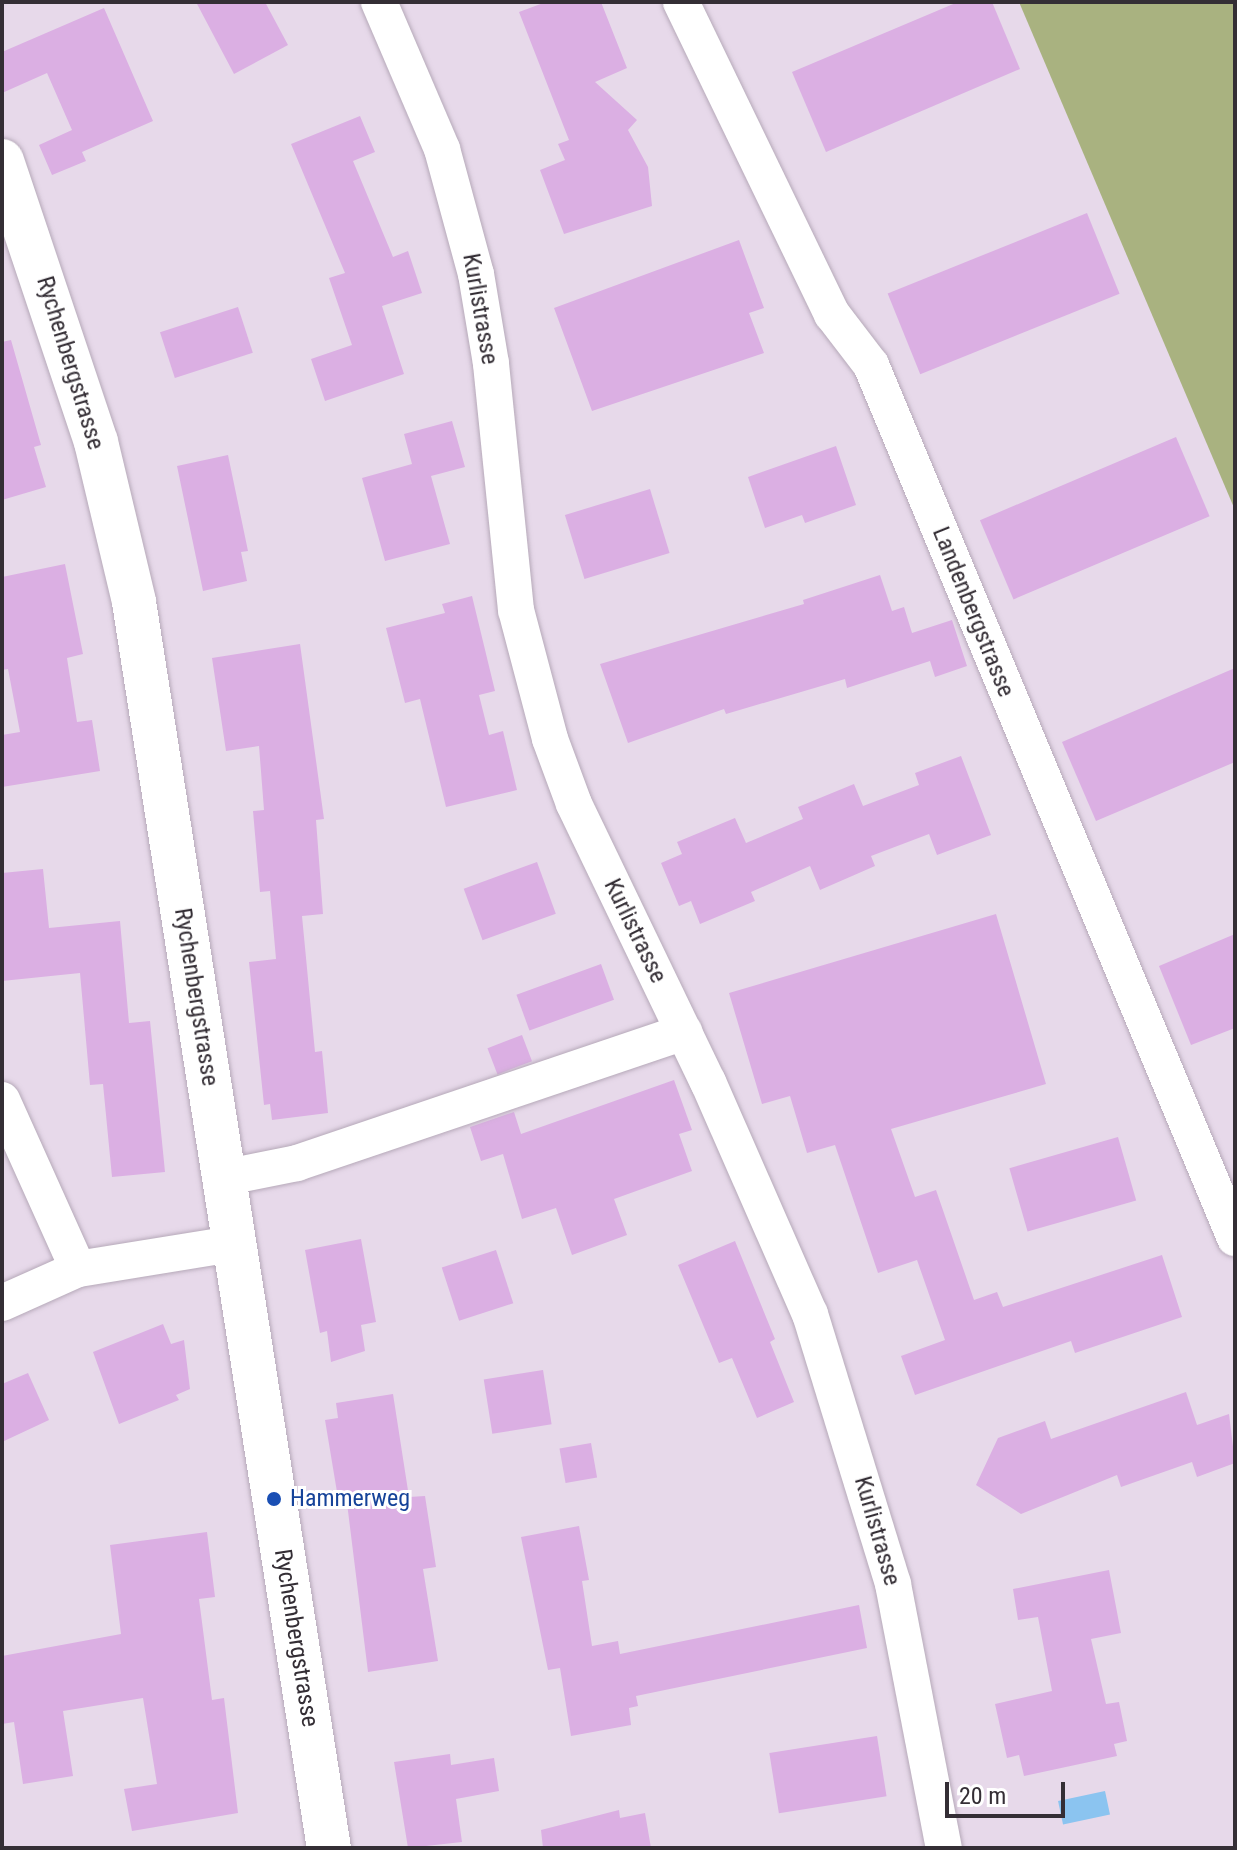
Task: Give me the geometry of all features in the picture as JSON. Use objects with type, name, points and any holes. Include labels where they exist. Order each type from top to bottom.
[{"type":"street","name":"Kurlistrasse","points":[[379,2],[442,149],[476,274],[491,364],[516,610],[538,697],[574,804],[774,1225],[842,1407],[893,1584],[944,1848]]},
{"type":"street","name":"Landenbergstrasse","points":[[681,2],[832,314],[871,365],[1235,1238]]},
{"type":"street","name":"Rychenbergstrasse","points":[[2,161],[96,442],[134,602],[227,1177],[233,1244],[329,1848]]},
{"type":"street","points":[[227,1177],[297,1163],[684,1032]]},
{"type":"street","points":[[2,1100],[78,1269]]},
{"type":"street","points":[[2,1303],[78,1269],[233,1244]]},
{"type":"green space","points":[[1019,2],[1235,2],[1235,510]]},
{"type":"water","points":[[1105,1791],[1110,1814],[1063,1824],[1058,1801]]},
{"type":"building","points":[[196,2],[265,2],[288,45],[234,74]]},
{"type":"building","points":[[546,2],[601,2],[627,68],[595,82],[637,120],[628,130],[648,167],[652,206],[564,234],[540,170],[565,160],[558,144],[569,140],[519,12]]},
{"type":"building","points":[[958,2],[992,2],[1020,69],[826,152],[792,72]]},
{"type":"building","points":[[104,8],[153,121],[82,152],[86,161],[52,175],[39,145],[72,130],[47,73],[2,93],[2,52]]},
{"type":"building","points":[[360,116],[375,152],[353,161],[393,257],[408,251],[422,293],[382,306],[404,374],[325,401],[311,359],[352,345],[329,278],[345,273],[291,144]]},
{"type":"building","points":[[1087,213],[1120,294],[920,374],[888,294]]},
{"type":"building","points":[[739,240],[764,308],[749,313],[764,353],[592,411],[554,308]]},
{"type":"building","points":[[238,307],[253,353],[175,378],[160,332]]},
{"type":"building","points":[[11,340],[41,445],[34,447],[46,487],[2,500],[2,342]]},
{"type":"building","points":[[452,421],[465,467],[431,476],[450,544],[385,561],[362,478],[412,464],[404,434]]},
{"type":"building","points":[[1176,437],[1210,516],[1014,599],[980,520]]},
{"type":"building","points":[[836,446],[856,505],[805,523],[802,515],[765,528],[748,477]]},
{"type":"building","points":[[228,455],[248,551],[241,552],[247,581],[203,591],[177,466]]},
{"type":"building","points":[[650,489],[670,553],[584,579],[565,515]]},
{"type":"building","points":[[65,564],[83,654],[67,658],[77,722],[92,720],[100,771],[2,787],[2,735],[20,732],[8,669],[2,670],[2,577]]},
{"type":"building","points":[[880,575],[892,611],[904,607],[912,633],[952,620],[967,666],[935,677],[930,661],[847,688],[845,679],[726,714],[724,709],[628,743],[600,664],[804,604],[803,600]]},
{"type":"building","points":[[472,596],[495,691],[479,695],[489,735],[503,731],[517,790],[446,807],[420,699],[405,703],[386,628],[445,613],[442,604]]},
{"type":"building","points":[[300,644],[324,819],[316,820],[323,914],[302,916],[315,1052],[322,1051],[328,1113],[272,1120],[270,1104],[264,1105],[249,962],[276,959],[270,891],[260,892],[253,811],[264,810],[259,746],[226,751],[212,658]]},
{"type":"building","points":[[1235,668],[1235,762],[1096,821],[1062,742]]},
{"type":"building","points":[[961,756],[991,835],[937,855],[929,834],[871,856],[875,866],[820,890],[810,866],[751,892],[755,901],[700,924],[691,901],[679,906],[661,863],[682,854],[677,842],[735,818],[746,843],[803,819],[798,807],[854,784],[863,806],[919,785],[915,773]]},
{"type":"building","points":[[537,862],[556,914],[483,940],[464,889]]},
{"type":"building","points":[[43,869],[49,928],[120,921],[129,1023],[150,1021],[165,1172],[112,1177],[103,1084],[90,1085],[80,973],[2,981],[2,873]]},
{"type":"building","points":[[996,914],[1046,1084],[891,1129],[915,1197],[936,1190],[974,1300],[997,1292],[1003,1307],[1162,1255],[1182,1317],[1075,1353],[1071,1341],[915,1395],[901,1356],[945,1340],[917,1260],[878,1273],[835,1145],[807,1153],[790,1096],[762,1104],[729,993]]},
{"type":"building","points":[[1235,934],[1235,1028],[1191,1045],[1159,966]]},
{"type":"building","points":[[601,964],[614,1000],[529,1030],[516,995]]},
{"type":"building","points":[[522,1035],[532,1061],[497,1074],[487,1048]]},
{"type":"building","points":[[674,1080],[692,1130],[679,1134],[692,1171],[614,1199],[627,1235],[572,1255],[556,1208],[522,1219],[503,1154],[481,1161],[470,1127],[514,1112],[521,1134]]},
{"type":"building","points":[[1118,1137],[1136,1200],[1028,1232],[1009,1168]]},
{"type":"building","points":[[361,1239],[376,1322],[361,1325],[365,1351],[331,1362],[327,1331],[320,1333],[305,1250]]},
{"type":"building","points":[[735,1241],[775,1339],[770,1342],[794,1402],[757,1418],[732,1358],[719,1363],[678,1265]]},
{"type":"building","points":[[496,1250],[513,1303],[459,1321],[442,1268]]},
{"type":"building","points":[[163,1324],[171,1344],[184,1340],[190,1389],[176,1395],[179,1400],[119,1424],[93,1352]]},
{"type":"building","points":[[543,1370],[552,1424],[492,1434],[484,1379]]},
{"type":"building","points":[[28,1373],[49,1420],[2,1442],[2,1384]]},
{"type":"building","points":[[1186,1392],[1197,1425],[1229,1414],[1235,1463],[1197,1477],[1192,1462],[1121,1487],[1117,1475],[1021,1514],[976,1485],[998,1438],[1045,1421],[1051,1439]]},
{"type":"building","points":[[393,1394],[409,1497],[425,1496],[436,1567],[423,1569],[438,1661],[368,1672],[347,1503],[339,1504],[325,1420],[338,1418],[336,1403]]},
{"type":"building","points":[[591,1443],[597,1477],[566,1483],[559,1449]]},
{"type":"building","points":[[579,1526],[589,1580],[582,1581],[592,1646],[618,1641],[620,1654],[859,1605],[867,1648],[636,1696],[638,1706],[629,1708],[631,1725],[571,1736],[560,1668],[548,1670],[521,1537]]},
{"type":"building","points":[[207,1532],[215,1597],[199,1599],[212,1700],[224,1698],[238,1813],[132,1831],[124,1789],[157,1784],[143,1698],[63,1711],[73,1776],[23,1784],[14,1722],[2,1724],[2,1656],[121,1634],[110,1545]]},
{"type":"building","points":[[1109,1570],[1121,1633],[1091,1639],[1106,1704],[1119,1702],[1127,1741],[1114,1744],[1117,1756],[1024,1776],[1019,1755],[1007,1758],[995,1704],[1052,1691],[1038,1617],[1018,1620],[1013,1589]]},
{"type":"building","points":[[877,1736],[887,1796],[779,1813],[769,1753]]},
{"type":"building","points":[[450,1754],[451,1765],[494,1758],[499,1791],[456,1799],[462,1842],[408,1848],[394,1762]]},
{"type":"building","points":[[619,1810],[620,1818],[645,1813],[651,1848],[543,1848],[541,1830]]},
{"type":"place","name":"Hammerweg","points":[[274,1499]]}]
